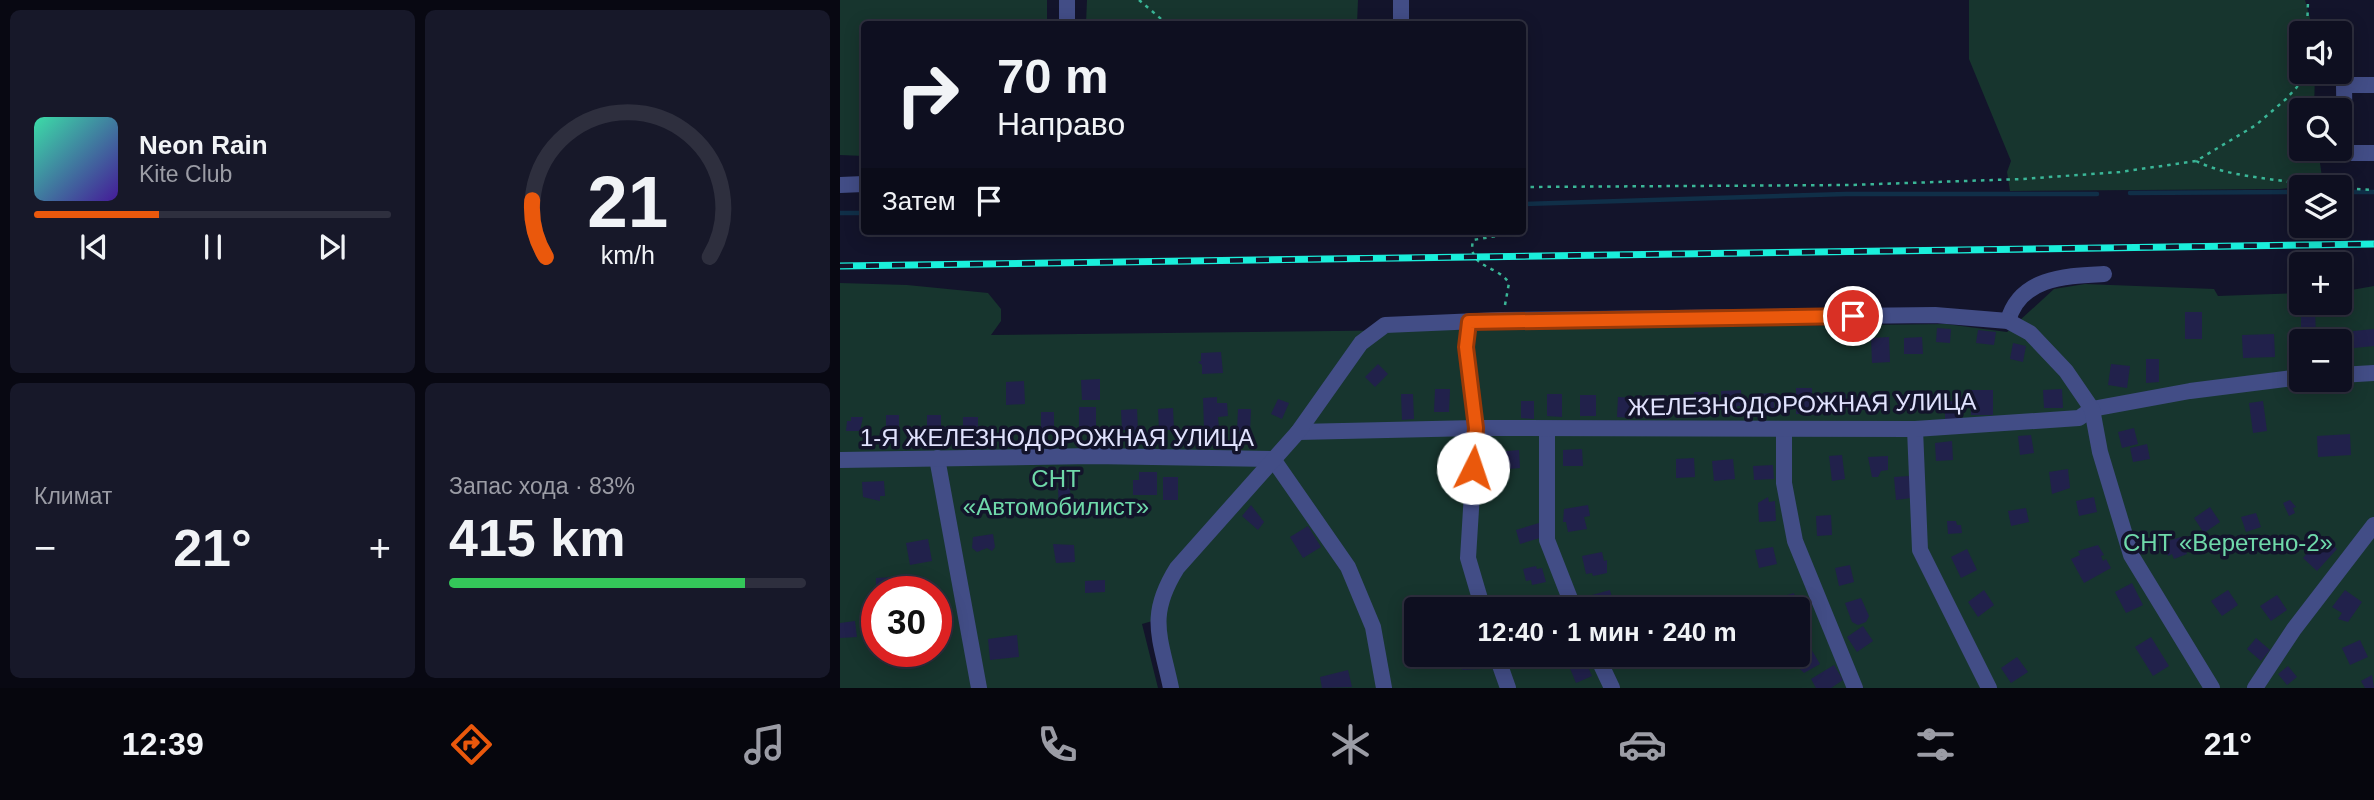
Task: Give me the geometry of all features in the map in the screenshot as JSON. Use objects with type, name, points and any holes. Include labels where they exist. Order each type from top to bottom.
[{"type":"street","points":[[1067,0],[1067,21]]},
{"type":"street","points":[[1401,0],[1401,21]]},
{"type":"street","points":[[2374,85],[2344,85],[2345,153],[2374,153]]},
{"type":"street","points":[[840,185],[861,184]]},
{"type":"street","points":[[2008,321],[2012,307],[2027,290],[2055,277],[2104,274]]},
{"type":"street","points":[[1171,688],[1157,620],[1162,591],[1177,568],[1298,432],[1361,343],[1385,325],[1501,320],[1935,315],[2008,321],[2029,333],[2066,372],[2092,409],[2101,452],[2131,555],[2212,688]]},
{"type":"street","points":[[1469,322],[1466,347],[1476,428],[1468,558],[1479,597]]},
{"type":"street","points":[[2352,374],[2374,373]]},
{"type":"street","name":"ЖЕЛЕЗНОДОРОЖНАЯ УЛИЦА","points":[[1298,432],[1476,428],[1915,429],[2079,418],[2092,409],[2190,391],[2289,379]]},
{"type":"street","points":[[1784,429],[1784,482],[1795,541],[1855,688]]},
{"type":"street","points":[[1915,429],[1920,550],[1989,688]]},
{"type":"street","points":[[1546,430],[1547,540],[1569,597]]},
{"type":"street","points":[[937,458],[979,688]]},
{"type":"street","points":[[1273,459],[1348,567],[1373,627],[1384,688]]},
{"type":"street","name":"1-Я ЖЕЛЕЗНОДОРОЖНАЯ УЛИЦА","points":[[840,460],[1273,459]]},
{"type":"street","points":[[2255,688],[2294,629],[2374,526]]},
{"type":"street","points":[[1501,667],[1508,688]]},
{"type":"street","points":[[1602,667],[1612,688]]},
{"type":"path","points":[[1139,0],[1164,21]]},
{"type":"path","points":[[2307,21],[2308,0]]},
{"type":"path","points":[[1526,187],[1850,184],[2120,172],[2196,161],[2256,125],[2286,99],[2298,84]]},
{"type":"path","points":[[2196,161],[2230,174],[2289,180]]},
{"type":"path","points":[[2352,189],[2374,190]]},
{"type":"path","points":[[1501,320],[1510,283],[1506,278],[1478,264],[1472,257],[1471,248],[1472,240],[1502,235]]},
{"type":"green space","points":[[840,0],[1047,0],[1047,21],[861,21],[861,156],[840,155]]},
{"type":"green space","points":[[1087,0],[1358,0],[1357,21],[1086,21]]},
{"type":"green space","points":[[1969,0],[2305,0],[2311,21],[2289,21],[2289,84],[2315,84],[2314,98],[2289,98],[2289,161],[2320,161],[2322,175],[2289,175],[2289,188],[2280,189],[2010,191],[2007,172],[2011,161],[1969,59]]},
{"type":"green space","points":[[840,283],[907,285],[988,293],[1001,309],[1001,321],[991,335],[1946,324],[2007,332],[2054,289],[2085,284],[2214,289],[2218,296],[2289,293],[2289,315],[2352,315],[2352,290],[2374,286],[2374,688],[1171,688],[1156,620],[1142,624],[1158,688],[840,688]],"holes":[[[1485,420],[1929,423],[1476,427]]]},
{"type":"building","points":[[2185,312],[2202,312],[2202,339],[2185,339]]},
{"type":"building","points":[[2301,315],[2315,315],[2316,329],[2301,329]]},
{"type":"building","points":[[1937,328],[1951,329],[1950,343],[1936,342]]},
{"type":"building","points":[[2374,329],[2374,346],[2354,348],[2353,331]]},
{"type":"building","points":[[1978,330],[1996,332],[1994,345],[1976,343]]},
{"type":"building","points":[[2274,334],[2275,357],[2243,358],[2242,335]]},
{"type":"building","points":[[1889,337],[1890,362],[1872,363],[1871,338]]},
{"type":"building","points":[[1922,337],[1923,354],[1904,354],[1904,338]]},
{"type":"building","points":[[2013,343],[2026,346],[2023,362],[2010,359]]},
{"type":"building","points":[[1221,352],[1223,373],[1202,374],[1202,365],[1198,362],[1201,361],[1201,353]]},
{"type":"building","points":[[2146,359],[2159,359],[2159,382],[2146,383]]},
{"type":"building","points":[[1378,364],[1388,374],[1375,387],[1365,377]]},
{"type":"building","points":[[2111,364],[2130,366],[2127,388],[2108,385]]},
{"type":"building","points":[[1100,379],[1100,400],[1082,400],[1081,380]]},
{"type":"building","points":[[1024,381],[1025,404],[1006,405],[1006,382]]},
{"type":"building","points":[[1796,388],[1812,388],[1812,414],[1796,414]]},
{"type":"building","points":[[1435,389],[1450,389],[1449,412],[1434,412]]},
{"type":"building","points":[[2062,389],[2063,408],[2044,408],[2043,390]]},
{"type":"building","points":[[1741,390],[1742,406],[1737,406],[1737,413],[1722,414],[1721,391]]},
{"type":"building","points":[[1971,390],[1993,390],[1993,415],[1971,415]]},
{"type":"building","points":[[1694,392],[1708,392],[1708,414],[1694,414]]},
{"type":"building","points":[[1773,393],[1775,414],[1761,415],[1759,394]]},
{"type":"building","points":[[1401,394],[1413,394],[1414,419],[1402,420]]},
{"type":"building","points":[[1547,394],[1562,394],[1562,417],[1547,416]]},
{"type":"building","points":[[1846,394],[1846,402],[1840,402],[1841,413],[1831,413],[1831,395]]},
{"type":"building","points":[[1580,395],[1596,395],[1596,416],[1580,416]]},
{"type":"building","points":[[1217,397],[1217,403],[1227,403],[1228,416],[1218,417],[1219,428],[1204,429],[1203,398]]},
{"type":"building","points":[[1618,397],[1633,398],[1631,418],[1617,417]]},
{"type":"building","points":[[1278,399],[1289,403],[1282,419],[1271,414]]},
{"type":"building","points":[[1678,400],[1678,414],[1663,415],[1662,401]]},
{"type":"building","points":[[1521,401],[1534,401],[1534,419],[1521,418]]},
{"type":"building","points":[[1945,401],[1959,401],[1959,420],[1945,421]]},
{"type":"building","points":[[2263,401],[2267,431],[2253,433],[2249,403]]},
{"type":"building","points":[[1079,407],[1096,407],[1096,427],[1079,428]]},
{"type":"building","points":[[1173,408],[1174,430],[1159,430],[1158,409]]},
{"type":"building","points":[[1137,409],[1138,430],[1122,430],[1121,410]]},
{"type":"building","points":[[1238,409],[1251,409],[1250,432],[1237,431]]},
{"type":"building","points":[[1041,412],[1054,412],[1054,430],[1041,430]]},
{"type":"building","points":[[886,415],[899,415],[899,432],[886,432]]},
{"type":"building","points":[[927,415],[941,415],[941,432],[927,432]]},
{"type":"building","points":[[851,417],[863,417],[860,431],[846,431],[847,421],[851,421]]},
{"type":"building","points":[[963,417],[978,417],[978,436],[963,435]]},
{"type":"building","points":[[2134,428],[2138,444],[2122,448],[2118,432]]},
{"type":"building","points":[[2350,434],[2351,455],[2318,457],[2317,436]]},
{"type":"building","points":[[2031,435],[2034,453],[2020,455],[2018,436]]},
{"type":"building","points":[[1952,441],[1953,460],[1936,461],[1935,443]]},
{"type":"building","points":[[2147,444],[2150,459],[2133,462],[2130,448]]},
{"type":"building","points":[[1582,449],[1583,466],[1563,466],[1563,450]]},
{"type":"building","points":[[1519,450],[1520,468],[1499,470],[1497,452]]},
{"type":"building","points":[[1842,455],[1845,479],[1832,481],[1829,456]]},
{"type":"building","points":[[1888,456],[1888,470],[1881,471],[1878,477],[1872,477],[1868,457]]},
{"type":"building","points":[[1694,458],[1695,477],[1676,478],[1676,459]]},
{"type":"building","points":[[1733,459],[1735,479],[1714,481],[1712,461]]},
{"type":"building","points":[[1773,465],[1774,479],[1754,480],[1753,466]]},
{"type":"building","points":[[2068,469],[2070,488],[2052,494],[2049,472]]},
{"type":"building","points":[[1139,472],[1157,472],[1157,495],[1133,495],[1133,480],[1139,480]]},
{"type":"building","points":[[1909,476],[1911,498],[1896,500],[1894,477]]},
{"type":"building","points":[[1163,477],[1178,477],[1178,500],[1163,500]]},
{"type":"building","points":[[884,481],[885,496],[880,496],[880,501],[863,497],[862,482]]},
{"type":"building","points":[[1058,488],[1070,488],[1071,510],[1059,511]]},
{"type":"building","points":[[1768,497],[1769,502],[1775,501],[1776,521],[1759,522],[1758,503]]},
{"type":"building","points":[[2094,497],[2097,512],[2079,516],[2076,501]]},
{"type":"building","points":[[2290,500],[2296,507],[2293,508],[2295,513],[2289,516],[2283,503]]},
{"type":"building","points":[[1251,505],[1264,522],[1258,530],[1242,516]]},
{"type":"building","points":[[1588,505],[1590,516],[1584,517],[1587,529],[1568,532],[1566,522],[1563,522],[1564,509]]},
{"type":"building","points":[[2210,507],[2220,522],[2204,533],[2194,518]]},
{"type":"building","points":[[2026,508],[2029,522],[2011,526],[2008,511]]},
{"type":"building","points":[[2256,513],[2261,527],[2246,532],[2241,517]]},
{"type":"building","points":[[1831,515],[1832,535],[1817,536],[1816,516]]},
{"type":"building","points":[[1947,521],[1956,521],[1957,525],[1961,525],[1962,533],[1948,534]]},
{"type":"building","points":[[1539,523],[1543,537],[1520,544],[1516,530]]},
{"type":"building","points":[[1308,526],[1321,547],[1303,558],[1290,537]]},
{"type":"building","points":[[993,534],[995,547],[992,551],[987,548],[977,552],[972,548],[973,537]]},
{"type":"building","points":[[2322,536],[2337,549],[2317,571],[2303,558]]},
{"type":"building","points":[[2181,537],[2187,554],[2174,559],[2172,554],[2168,556],[2165,547],[2169,546],[2168,541]]},
{"type":"building","points":[[928,539],[932,561],[910,565],[906,543]]},
{"type":"building","points":[[1053,544],[1074,545],[1075,562],[1056,563]]},
{"type":"building","points":[[2098,545],[2104,555],[2101,556],[2103,561],[2106,559],[2111,568],[2084,583],[2071,559],[2080,555],[2078,551]]},
{"type":"building","points":[[1773,547],[1777,564],[1759,568],[1755,550]]},
{"type":"building","points":[[1967,549],[1977,570],[1961,578],[1951,557]]},
{"type":"building","points":[[1602,552],[1604,561],[1607,560],[1607,573],[1593,576],[1592,573],[1586,574],[1582,556]]},
{"type":"building","points":[[1850,565],[1854,582],[1839,586],[1835,568]]},
{"type":"building","points":[[1536,566],[1537,569],[1542,568],[1546,582],[1532,585],[1531,580],[1526,581],[1523,569]]},
{"type":"building","points":[[1105,580],[1105,592],[1085,593],[1085,581]]},
{"type":"building","points":[[2132,583],[2143,605],[2126,613],[2115,592]]},
{"type":"building","points":[[1610,590],[1612,597],[1593,597]]},
{"type":"building","points":[[1984,590],[1994,605],[1978,617],[1968,602]]},
{"type":"building","points":[[2228,590],[2238,605],[2222,616],[2211,601]]},
{"type":"building","points":[[2345,590],[2362,602],[2348,622],[2338,619],[2342,613],[2332,607]]},
{"type":"building","points":[[2277,595],[2287,610],[2271,621],[2260,606]]},
{"type":"building","points":[[1861,598],[1869,616],[1866,622],[1858,625],[1852,622],[1845,603]]},
{"type":"building","points":[[855,621],[857,637],[840,638],[840,623]]},
{"type":"building","points":[[1863,626],[1873,641],[1857,652],[1847,637]]},
{"type":"building","points":[[1017,635],[1019,657],[990,660],[988,639]]},
{"type":"building","points":[[2151,637],[2169,666],[2153,676],[2135,647]]},
{"type":"building","points":[[2256,638],[2270,650],[2261,661],[2247,649]]},
{"type":"building","points":[[2360,640],[2368,657],[2350,665],[2342,648]]},
{"type":"building","points":[[1810,650],[1820,664],[1804,673],[1798,667],[1810,667]]},
{"type":"building","points":[[2017,657],[2028,672],[2011,683],[2001,668]]},
{"type":"building","points":[[1834,665],[1843,680],[1831,688],[1816,688],[1811,679]]},
{"type":"building","points":[[2288,666],[2297,677],[2287,685],[2278,674]]},
{"type":"building","points":[[1462,667],[1482,667],[1482,669],[1462,670]]},
{"type":"building","points":[[1569,667],[1588,667],[1592,676],[1576,683]]},
{"type":"building","points":[[1348,670],[1352,687],[1322,688],[1320,677]]},
{"type":"building","points":[[2372,675],[2374,688],[2365,688],[2361,681]]},
{"type":"waterway","points":[[2130,193],[2289,192]]},
{"type":"waterway","points":[[2352,192],[2374,192]]},
{"type":"waterway","points":[[1526,204],[1846,194],[2097,194]]},
{"type":"waterway","points":[[840,213],[861,213]]},
{"type":"railway","points":[[840,266],[2374,244]]},
{"type":"route","points":[[1473,468],[1476,428],[1466,347],[1469,322],[1853,316]]},
{"type":"park label","name":"СНТ «Автомобилист»","points":[[1056,492]]},
{"type":"park label","name":"СНТ «Веретено-2»","points":[[2228,542]]}]
